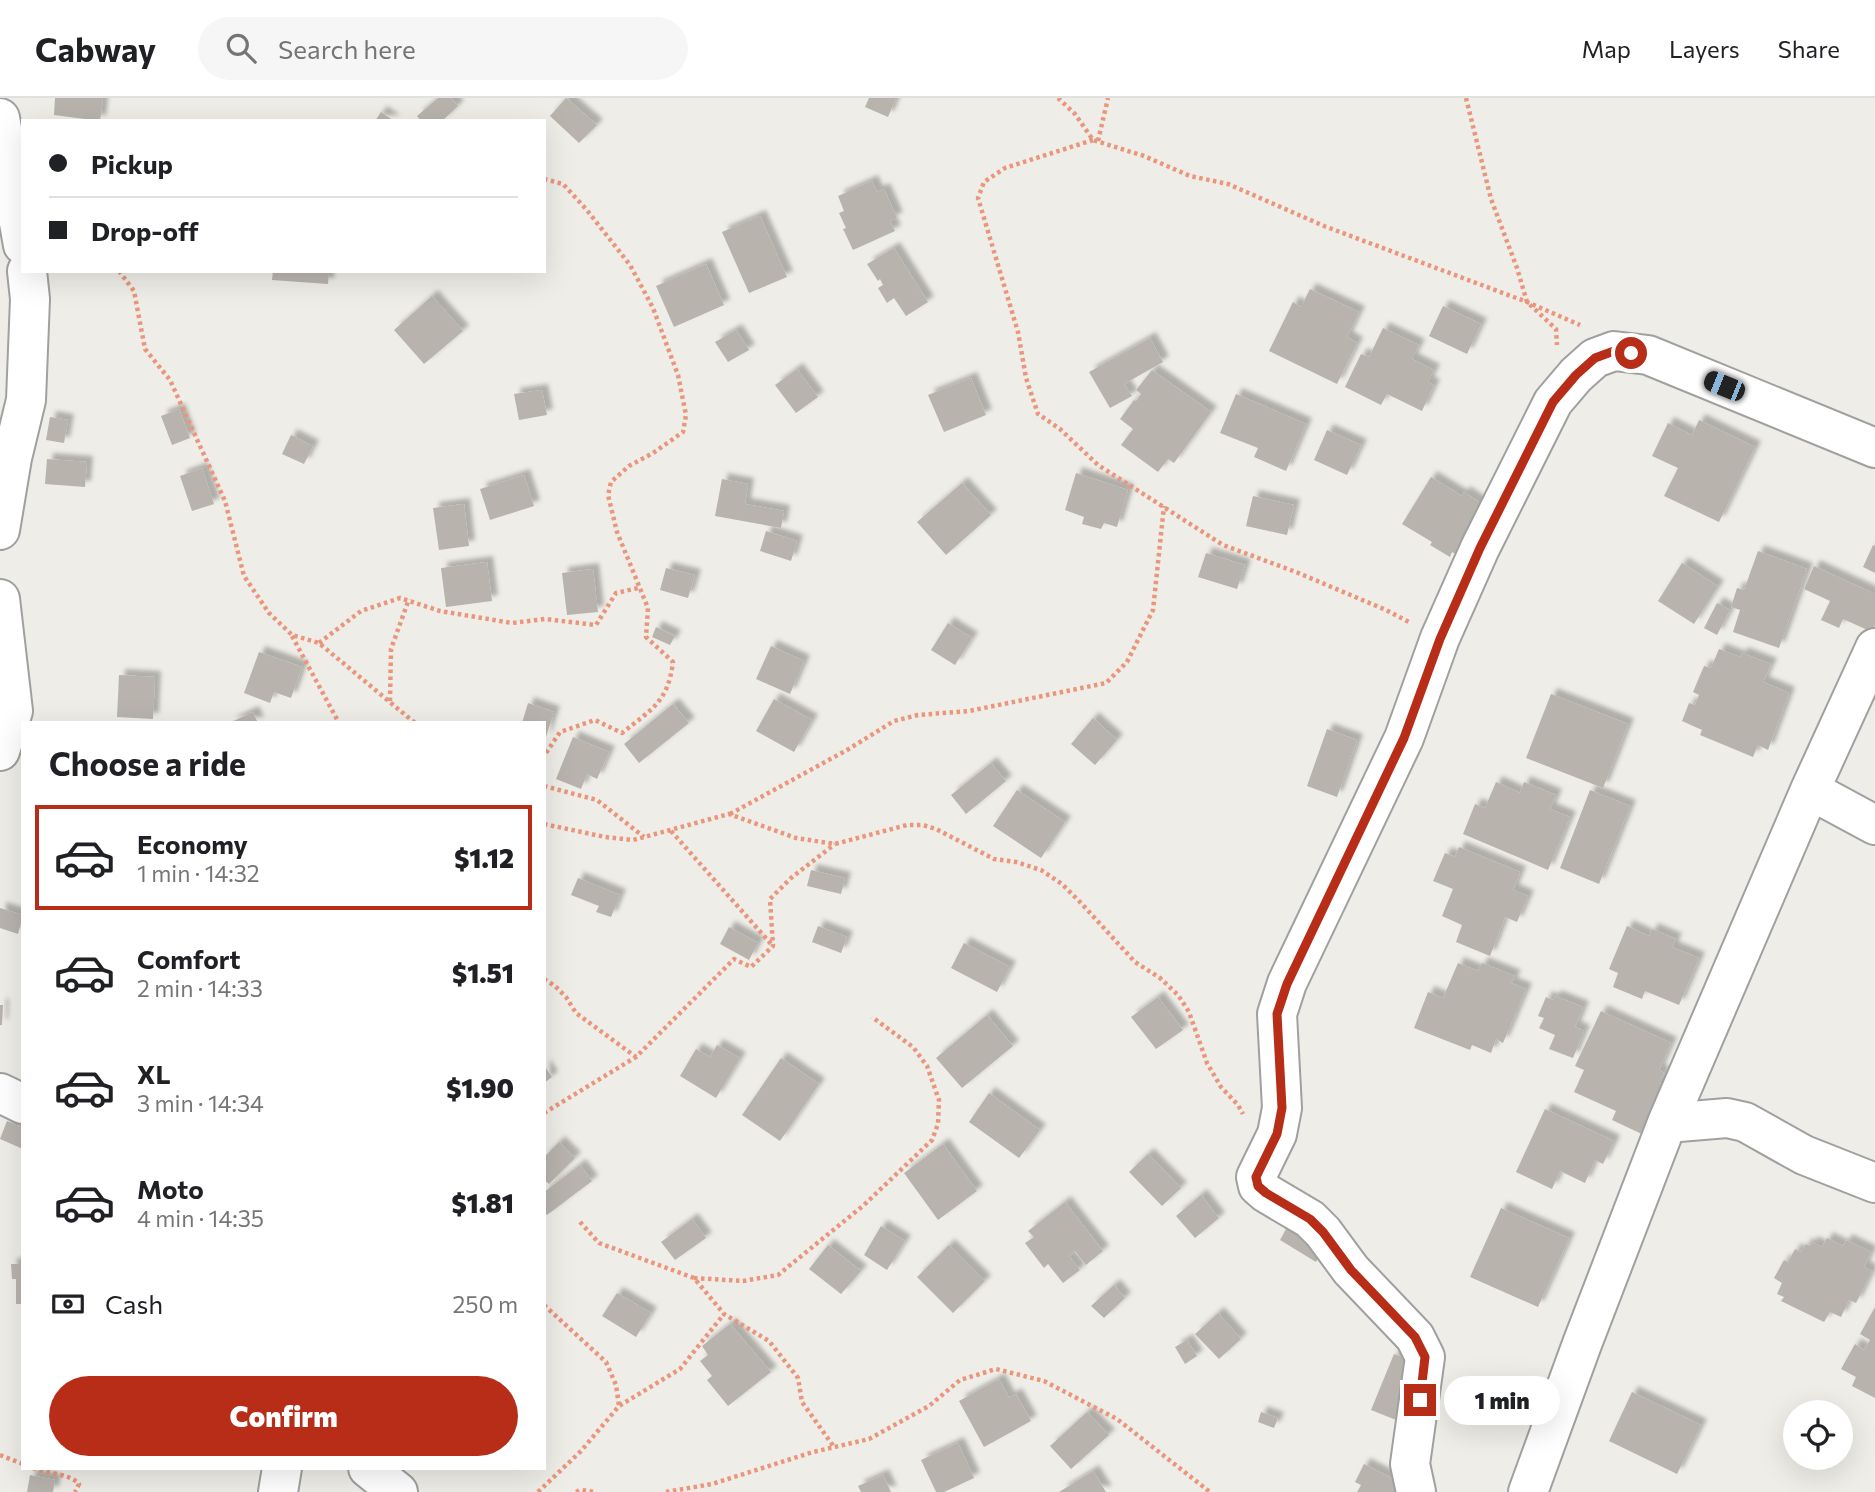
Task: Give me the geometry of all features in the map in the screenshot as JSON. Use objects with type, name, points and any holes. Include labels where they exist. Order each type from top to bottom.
[{"type":"street","points":[[0,118],[21,233]]},
{"type":"street","points":[[0,530],[12,458],[26,400],[30,299],[27,273]]},
{"type":"street","points":[[1416,1492],[1410,1464],[1425,1357],[1415,1337],[1351,1270],[1310,1219],[1258,1186],[1256,1177],[1277,1134],[1282,1108],[1277,1014],[1287,984],[1404,738],[1440,639],[1480,548],[1553,402],[1576,375],[1595,358],[1614,351],[1648,355],[1875,447]]},
{"type":"street","points":[[0,599],[12,711],[0,751]]},
{"type":"street","points":[[1528,1492],[1667,1123],[1810,790],[1875,648]]},
{"type":"street","points":[[1810,790],[1875,825]]},
{"type":"street","points":[[0,1093],[21,1103]]},
{"type":"street","points":[[1667,1123],[1727,1118],[1745,1122],[1804,1155],[1875,1183]]},
{"type":"street","points":[[278,1492],[282,1470]]},
{"type":"street","points":[[371,1470],[398,1492]]},
{"type":"path","points":[[1058,98],[1075,114],[1095,140],[1144,156],[1190,176],[1228,184],[1324,226],[1527,302],[1587,328]]},
{"type":"path","points":[[1095,140],[1108,98]]},
{"type":"path","points":[[1466,98],[1491,199],[1527,302]]},
{"type":"path","points":[[1095,140],[1005,168],[984,182],[978,198],[1018,332],[1026,379],[1038,414],[1060,429],[1098,465],[1223,545],[1386,610],[1440,639]]},
{"type":"path","points":[[546,180],[563,184],[630,265],[653,308],[678,375],[686,415],[683,432],[629,466],[611,482],[608,495],[617,532],[648,608],[646,637],[673,662],[670,683],[658,705],[622,733],[595,720],[560,732],[546,753]]},
{"type":"path","points":[[120,273],[134,291],[145,349],[170,380],[225,501],[244,576],[269,613],[292,635],[338,721]]},
{"type":"path","points":[[546,824],[605,837],[633,839],[671,831],[729,814],[894,722],[918,715],[983,708],[1106,684],[1127,662],[1153,610],[1164,506]]},
{"type":"path","points":[[319,643],[361,611],[400,598],[440,611],[512,623],[545,619],[596,625],[616,593],[638,588]]},
{"type":"path","points":[[390,702],[391,649],[409,599]]},
{"type":"path","points":[[292,635],[319,643],[413,721]]},
{"type":"path","points":[[546,787],[597,800],[645,837]]},
{"type":"path","points":[[729,814],[796,838],[835,844]]},
{"type":"path","points":[[546,1112],[636,1057],[734,959],[751,967],[773,946],[770,899],[791,878],[835,844],[907,825],[923,825],[994,859],[1041,870],[1062,884],[1135,962],[1160,978],[1178,995],[1189,1012],[1207,1063],[1244,1117]]},
{"type":"path","points":[[671,831],[773,946]]},
{"type":"path","points":[[546,980],[566,997],[576,1013],[636,1057]]},
{"type":"path","points":[[580,1222],[598,1243],[694,1278],[743,1281],[778,1275],[864,1205],[932,1140],[938,1124],[939,1100],[927,1066],[913,1047],[872,1017]]},
{"type":"path","points":[[694,1278],[724,1314],[769,1342],[787,1363],[798,1378],[803,1402],[834,1447]]},
{"type":"path","points":[[546,1307],[606,1362],[615,1385],[619,1406]]},
{"type":"path","points":[[537,1492],[580,1451],[619,1406],[680,1369],[724,1314]]},
{"type":"path","points":[[666,1492],[712,1484],[869,1439],[929,1406],[960,1380],[996,1369],[1044,1381],[1117,1419],[1210,1492]]},
{"type":"path","points":[[0,1455],[21,1463]]},
{"type":"path","points":[[38,1470],[74,1479],[79,1485],[75,1492]]},
{"type":"path","points":[[576,1492],[594,1492]]},
{"type":"building","points":[[55,98],[103,98],[100,119],[54,115]]},
{"type":"building","points":[[438,98],[451,98],[458,106],[444,119],[419,119],[417,116]]},
{"type":"building","points":[[566,98],[597,125],[579,143],[550,116]]},
{"type":"building","points":[[869,98],[896,98],[888,117],[865,107]]},
{"type":"building","points":[[381,112],[391,119],[376,119]]},
{"type":"building","points":[[872,181],[877,192],[884,189],[897,218],[890,221],[895,231],[853,250],[843,229],[846,228],[839,213],[844,211],[838,196]]},
{"type":"building","points":[[760,216],[787,277],[749,293],[722,232]]},
{"type":"building","points":[[894,248],[928,302],[906,316],[894,298],[887,303],[878,288],[883,285],[880,279],[878,281],[867,264]]},
{"type":"building","points":[[706,264],[724,305],[674,327],[656,286]]},
{"type":"building","points":[[273,273],[329,273],[328,284],[272,280]]},
{"type":"building","points":[[1310,289],[1359,312],[1347,337],[1357,343],[1337,384],[1269,351],[1293,302],[1301,307]]},
{"type":"building","points":[[432,296],[463,331],[424,364],[394,330]]},
{"type":"building","points":[[1443,306],[1481,324],[1467,354],[1429,336]]},
{"type":"building","points":[[1383,328],[1419,345],[1412,359],[1434,370],[1428,382],[1434,385],[1422,411],[1387,394],[1381,405],[1345,387],[1361,354],[1369,357]]},
{"type":"building","points":[[736,330],[749,350],[728,362],[715,342]]},
{"type":"building","points":[[1150,338],[1163,362],[1124,384],[1132,396],[1110,408],[1089,372]]},
{"type":"building","points":[[797,369],[818,397],[796,413],[775,385]]},
{"type":"building","points":[[1152,370],[1211,412],[1174,463],[1168,459],[1158,472],[1121,445],[1133,429],[1120,419],[1141,394],[1136,390]]},
{"type":"building","points":[[971,378],[986,415],[944,432],[928,395]]},
{"type":"building","points":[[542,390],[547,415],[519,420],[514,394]]},
{"type":"building","points":[[1236,394],[1306,424],[1286,471],[1254,457],[1258,448],[1220,433]]},
{"type":"building","points":[[179,409],[190,438],[172,445],[161,416]]},
{"type":"building","points":[[50,417],[68,420],[64,443],[46,440]]},
{"type":"building","points":[[1699,420],[1755,447],[1719,522],[1664,496],[1678,468],[1652,456],[1668,423],[1692,435]]},
{"type":"building","points":[[1327,430],[1361,445],[1347,475],[1314,460]]},
{"type":"building","points":[[291,435],[313,446],[304,464],[282,454]]},
{"type":"building","points":[[47,459],[87,462],[85,487],[45,484]]},
{"type":"building","points":[[202,468],[214,504],[192,511],[180,476]]},
{"type":"building","points":[[1076,473],[1128,490],[1117,527],[1104,523],[1101,529],[1082,524],[1084,517],[1065,510]]},
{"type":"building","points":[[524,475],[534,506],[490,520],[480,489]]},
{"type":"building","points":[[1431,477],[1462,496],[1464,492],[1482,504],[1466,560],[1452,552],[1450,557],[1430,545],[1432,542],[1402,524]]},
{"type":"building","points":[[722,479],[748,484],[745,504],[784,511],[781,528],[715,516]]},
{"type":"building","points":[[962,483],[991,515],[946,555],[917,522]]},
{"type":"building","points":[[1253,496],[1294,505],[1287,535],[1246,526]]},
{"type":"building","points":[[464,504],[469,546],[439,550],[433,508]]},
{"type":"building","points":[[766,531],[797,541],[791,561],[760,551]]},
{"type":"building","points":[[1873,545],[1875,546],[1875,573],[1863,567]]},
{"type":"building","points":[[1758,551],[1807,569],[1779,648],[1733,632],[1740,610],[1731,607],[1737,588],[1744,590]]},
{"type":"building","points":[[1206,553],[1245,565],[1237,589],[1198,577]]},
{"type":"building","points":[[487,562],[492,601],[446,607],[441,568]]},
{"type":"building","points":[[1682,563],[1718,586],[1694,624],[1658,601]]},
{"type":"building","points":[[1814,566],[1875,594],[1875,625],[1872,632],[1843,619],[1839,628],[1821,620],[1830,601],[1804,589]]},
{"type":"building","points":[[666,568],[695,575],[688,598],[660,590]]},
{"type":"building","points":[[593,569],[598,612],[567,615],[562,573]]},
{"type":"building","points":[[1717,603],[1730,610],[1717,635],[1704,628]]},
{"type":"building","points":[[948,623],[972,638],[955,665],[931,650]]},
{"type":"building","points":[[656,627],[675,636],[670,645],[652,637]]},
{"type":"building","points":[[771,646],[804,661],[790,694],[756,679]]},
{"type":"building","points":[[1719,649],[1740,657],[1742,653],[1771,664],[1763,682],[1789,693],[1768,750],[1758,745],[1753,757],[1700,735],[1702,730],[1682,721],[1689,703],[1695,705],[1699,695],[1693,692],[1704,666],[1711,668]]},
{"type":"building","points":[[259,652],[302,667],[291,698],[274,692],[270,703],[244,693]]},
{"type":"building","points":[[119,675],[155,677],[153,719],[117,717]]},
{"type":"building","points":[[1551,694],[1628,724],[1603,788],[1526,758]]},
{"type":"building","points":[[774,699],[812,720],[794,752],[756,731]]},
{"type":"building","points":[[528,703],[554,712],[546,737],[546,721],[523,721]]},
{"type":"building","points":[[673,704],[689,723],[639,763],[624,744]]},
{"type":"building","points":[[253,712],[257,721],[233,721]]},
{"type":"building","points":[[1093,718],[1117,740],[1095,765],[1071,744]]},
{"type":"building","points":[[1327,729],[1357,740],[1337,797],[1307,786]]},
{"type":"building","points":[[573,737],[609,752],[597,779],[587,774],[581,789],[556,779]]},
{"type":"building","points":[[991,763],[1006,781],[966,814],[951,795]]},
{"type":"building","points":[[1496,782],[1520,793],[1524,782],[1556,795],[1550,809],[1570,817],[1548,870],[1463,834],[1475,804],[1485,808]]},
{"type":"building","points":[[1017,790],[1065,822],[1041,858],[993,826]]},
{"type":"building","points":[[1590,790],[1630,806],[1599,884],[1560,868]]},
{"type":"building","points":[[1459,847],[1520,872],[1513,890],[1528,896],[1517,922],[1505,917],[1490,956],[1456,942],[1462,925],[1442,916],[1453,889],[1433,881],[1445,853],[1455,857]]},
{"type":"building","points":[[811,870],[845,878],[841,894],[807,886]]},
{"type":"building","points":[[578,878],[620,895],[611,917],[596,912],[599,906],[571,895]]},
{"type":"building","points":[[0,908],[21,914],[18,934],[0,928]]},
{"type":"building","points":[[818,926],[847,937],[841,953],[812,942]]},
{"type":"building","points":[[1627,926],[1649,936],[1652,929],[1676,939],[1672,947],[1699,958],[1679,1005],[1645,991],[1642,999],[1613,987],[1618,973],[1609,969]]},
{"type":"building","points":[[729,927],[758,943],[749,960],[720,944]]},
{"type":"building","points":[[964,943],[1010,967],[997,992],[951,968]]},
{"type":"building","points":[[1458,963],[1478,971],[1482,963],[1515,976],[1511,983],[1526,989],[1503,1043],[1496,1039],[1491,1053],[1472,1045],[1470,1050],[1414,1028],[1428,992],[1443,998]]},
{"type":"building","points":[[1555,996],[1583,1007],[1575,1027],[1584,1031],[1573,1058],[1549,1049],[1555,1035],[1539,1028],[1544,1018],[1538,1016],[1546,997],[1553,1000]]},
{"type":"building","points":[[1158,997],[1183,1030],[1156,1049],[1131,1017]]},
{"type":"building","points":[[0,1005],[3,1005],[2,1025],[0,1025]]},
{"type":"building","points":[[1601,1011],[1671,1043],[1659,1070],[1664,1073],[1659,1083],[1669,1088],[1646,1136],[1612,1120],[1616,1111],[1574,1092],[1584,1070],[1575,1066]]},
{"type":"building","points":[[987,1015],[1013,1046],[962,1088],[936,1058]]},
{"type":"building","points":[[717,1045],[740,1058],[716,1098],[680,1076],[696,1049],[710,1057]]},
{"type":"building","points":[[781,1058],[819,1084],[780,1141],[742,1115]]},
{"type":"building","points":[[546,1068],[552,1077],[546,1082]]},
{"type":"building","points":[[989,1093],[1040,1130],[1019,1158],[969,1122]]},
{"type":"building","points":[[1545,1109],[1614,1141],[1603,1164],[1595,1160],[1585,1183],[1560,1171],[1552,1189],[1516,1172]]},
{"type":"building","points":[[7,1121],[21,1127],[21,1148],[0,1139]]},
{"type":"building","points":[[559,1142],[575,1158],[549,1184],[546,1182],[546,1155]]},
{"type":"building","points":[[943,1144],[977,1191],[938,1220],[904,1173]]},
{"type":"building","points":[[1148,1154],[1181,1188],[1162,1206],[1129,1172]]},
{"type":"building","points":[[580,1165],[592,1181],[547,1215],[546,1190]]},
{"type":"building","points":[[1201,1195],[1219,1218],[1195,1238],[1176,1216]]},
{"type":"building","points":[[1065,1202],[1103,1251],[1086,1265],[1075,1251],[1069,1256],[1080,1270],[1063,1283],[1048,1264],[1044,1268],[1025,1243],[1034,1237],[1028,1231]]},
{"type":"building","points":[[1501,1208],[1569,1238],[1538,1307],[1470,1277]]},
{"type":"building","points":[[692,1219],[706,1238],[675,1260],[661,1242]]},
{"type":"building","points":[[1291,1220],[1327,1242],[1316,1262],[1280,1240]]},
{"type":"building","points":[[881,1226],[905,1241],[887,1270],[864,1255]]},
{"type":"building","points":[[1827,1238],[1843,1246],[1846,1240],[1871,1252],[1864,1267],[1872,1271],[1856,1303],[1849,1300],[1841,1317],[1830,1312],[1824,1322],[1781,1301],[1784,1297],[1777,1294],[1782,1283],[1774,1278],[1784,1260],[1788,1262],[1795,1249],[1801,1252],[1806,1244],[1810,1246],[1812,1242],[1822,1247]]},
{"type":"building","points":[[828,1245],[861,1271],[841,1294],[809,1269]]},
{"type":"building","points":[[949,1245],[985,1281],[953,1313],[917,1277]]},
{"type":"building","points":[[11,1264],[21,1264],[21,1304],[16,1304],[16,1279],[12,1279]]},
{"type":"building","points":[[1114,1285],[1125,1298],[1104,1318],[1091,1306]]},
{"type":"building","points":[[617,1293],[651,1313],[636,1337],[602,1316]]},
{"type":"building","points":[[1875,1307],[1875,1398],[1852,1386],[1856,1377],[1841,1369],[1855,1344],[1864,1350],[1870,1340],[1860,1334]]},
{"type":"building","points":[[1218,1313],[1241,1339],[1219,1359],[1195,1334]]},
{"type":"building","points":[[730,1324],[771,1372],[728,1406],[707,1380],[712,1376],[700,1361],[708,1355],[702,1346]]},
{"type":"building","points":[[1187,1340],[1197,1356],[1185,1364],[1175,1347]]},
{"type":"building","points":[[1394,1354],[1433,1369],[1411,1426],[1371,1410]]},
{"type":"building","points":[[999,1379],[1009,1398],[1016,1394],[1031,1421],[984,1447],[959,1401]]},
{"type":"building","points":[[1632,1392],[1701,1425],[1677,1474],[1609,1441]]},
{"type":"building","points":[[1087,1412],[1109,1435],[1071,1469],[1050,1446]]},
{"type":"building","points":[[1261,1412],[1278,1418],[1274,1428],[1258,1422]]},
{"type":"building","points":[[958,1443],[974,1478],[944,1492],[936,1492],[921,1460]]},
{"type":"building","points":[[1364,1464],[1409,1487],[1407,1492],[1357,1492],[1361,1485],[1355,1482]]},
{"type":"building","points":[[1093,1471],[1106,1492],[1059,1492]]},
{"type":"building","points":[[30,1475],[55,1480],[53,1492],[27,1492]]},
{"type":"building","points":[[883,1475],[891,1492],[861,1492],[858,1486]]},
{"type":"route","points":[[1420,1400],[1425,1357],[1415,1337],[1351,1270],[1310,1219],[1258,1186],[1256,1177],[1277,1134],[1282,1108],[1277,1014],[1287,984],[1404,738],[1440,639],[1480,548],[1553,402],[1595,358],[1614,351],[1631,353]]}]
